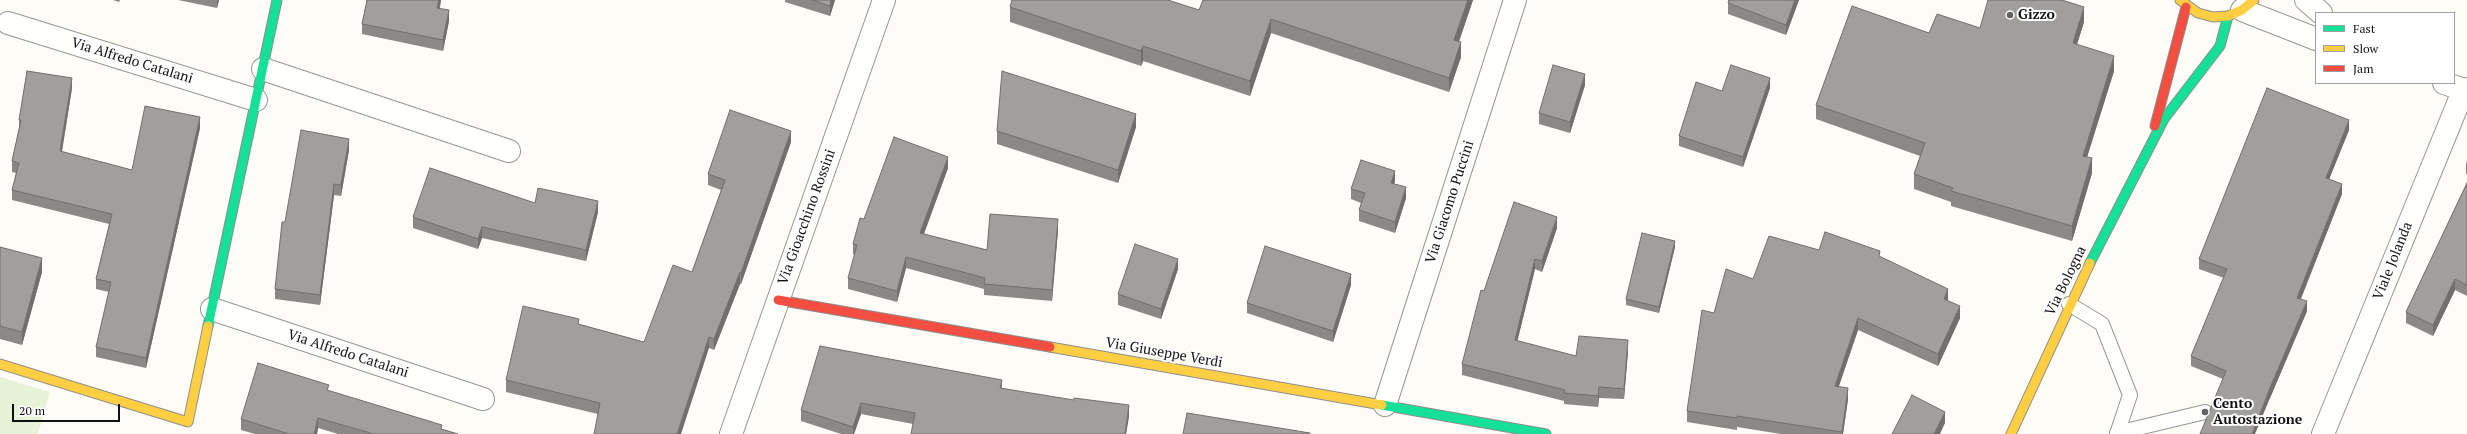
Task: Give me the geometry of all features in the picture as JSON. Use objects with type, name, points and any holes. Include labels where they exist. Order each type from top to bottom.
[{"type":"street","points":[[0,364],[188,422],[277,0]]},
{"type":"street","name":"Via Gioacchino Rossini","points":[[731,434],[884,0]]},
{"type":"street","name":"Via Giacomo Puccini","points":[[1385,405],[1515,0]]},
{"type":"street","points":[[2306,0],[2320,12]]},
{"type":"street","points":[[2183,3],[2198,13],[2213,17],[2241,9],[2315,39]]},
{"type":"street","name":"Via Bologna","points":[[2150,143],[2183,3]]},
{"type":"street","name":"Via Bologna","points":[[2011,434],[2069,304],[2150,143],[2164,119],[2220,46],[2241,9]]},
{"type":"street","name":"Via Alfredo Catalani","points":[[8,23],[256,100]]},
{"type":"street","points":[[263,69],[509,151]]},
{"type":"street","name":"Viale Jolanda","points":[[2323,434],[2458,88]]},
{"type":"street","name":"Via Giuseppe Verdi","points":[[778,300],[1546,434]]},
{"type":"street","name":"Via Alfredo Catalani","points":[[212,309],[483,400]]},
{"type":"lane","points":[[2069,304],[2102,324],[2130,395],[2117,434]]},
{"type":"lane","points":[[2117,434],[2205,412]]},
{"type":"green space","points":[[0,377],[50,392],[38,434],[0,434]]},
{"type":"building","points":[[367,0],[439,0],[437,8],[449,10],[443,40],[362,24]]},
{"type":"building","points":[[812,0],[831,0],[830,6]]},
{"type":"building","points":[[1012,0],[1168,0],[1199,10],[1203,0],[1468,0],[1454,40],[1461,42],[1449,78],[1271,19],[1250,81],[1143,46],[1141,51],[1010,7]]},
{"type":"building","points":[[1729,0],[1795,0],[1786,25],[1728,3]]},
{"type":"building","points":[[1988,0],[2062,0],[2084,7],[2073,43],[2114,56],[2083,156],[2092,158],[2072,226],[1951,191],[1953,188],[1914,174],[1925,143],[1816,105],[1852,6],[1929,33],[1937,14],[1980,28]]},
{"type":"building","points":[[1553,65],[1585,74],[1570,122],[1539,113]]},
{"type":"building","points":[[1731,65],[1770,78],[1743,157],[1679,136],[1696,82],[1722,91]]},
{"type":"building","points":[[27,71],[72,78],[60,151],[132,170],[145,106],[200,117],[146,358],[96,347],[111,282],[96,279],[112,214],[12,190],[19,163],[12,161],[21,120],[19,120]]},
{"type":"building","points":[[1002,71],[1136,114],[1118,170],[997,131]]},
{"type":"building","points":[[2267,88],[2349,120],[2326,178],[2342,184],[2297,298],[2307,301],[2252,434],[2200,434],[2226,371],[2191,356],[2227,269],[2199,259]]},
{"type":"building","points":[[730,110],[791,131],[741,273],[740,272],[714,339],[709,337],[677,434],[594,434],[600,403],[506,380],[523,306],[579,319],[578,324],[644,342],[673,265],[692,272],[725,180],[708,174]]},
{"type":"building","points":[[301,130],[349,139],[341,185],[334,184],[320,295],[275,289],[282,222],[285,222]]},
{"type":"building","points":[[894,137],[948,157],[920,233],[987,250],[990,214],[1058,219],[1052,290],[984,284],[985,278],[906,257],[897,291],[848,278],[857,245],[853,244],[860,218],[864,219]]},
{"type":"building","points":[[1361,160],[1395,171],[1391,183],[1406,187],[1395,222],[1359,210],[1365,193],[1351,189]]},
{"type":"building","points":[[430,168],[535,203],[538,188],[598,201],[586,250],[482,227],[478,239],[413,217]]},
{"type":"building","points":[[2467,183],[2467,285],[2455,279],[2433,325],[2406,312]]},
{"type":"building","points":[[1514,202],[1557,217],[1542,261],[1535,259],[1515,340],[1576,356],[1579,336],[1628,340],[1624,389],[1599,387],[1598,396],[1564,393],[1565,390],[1462,364],[1481,290],[1484,291]]},
{"type":"building","points":[[1825,232],[1880,251],[1879,256],[1948,289],[1944,299],[1960,306],[1938,354],[1858,318],[1835,386],[1848,388],[1842,432],[1737,416],[1737,418],[1687,411],[1702,310],[1714,313],[1726,269],[1753,279],[1769,236],[1819,250]]},
{"type":"building","points":[[1642,233],[1675,241],[1659,307],[1626,299]]},
{"type":"building","points":[[1135,244],[1178,259],[1161,309],[1118,294]]},
{"type":"building","points":[[1265,246],[1351,274],[1333,331],[1247,303]]},
{"type":"building","points":[[0,247],[42,258],[22,332],[0,326]]},
{"type":"building","points":[[820,346],[1002,380],[1000,388],[1074,400],[1074,398],[1129,405],[1125,434],[911,434],[915,413],[861,403],[853,427],[801,410]]},
{"type":"building","points":[[258,363],[329,385],[327,390],[442,425],[441,429],[458,434],[374,434],[318,418],[314,434],[289,434],[241,419]]},
{"type":"building","points":[[1912,395],[1945,412],[1934,434],[1892,434]]},
{"type":"building","points":[[1187,413],[1310,433],[1310,434],[1183,434]]},
{"type":"traffic: fast","points":[[208,326],[277,0]]},
{"type":"traffic: fast","points":[[2090,263],[2164,119],[2220,46],[2228,16]]},
{"type":"traffic: fast","points":[[1382,405],[1546,434]]},
{"type":"traffic: slow","points":[[2180,0],[2198,13],[2213,17],[2228,16],[2242,10],[2254,0]]},
{"type":"traffic: slow","points":[[2011,434],[2090,263]]},
{"type":"traffic: slow","points":[[0,364],[188,422],[208,326]]},
{"type":"traffic: slow","points":[[1050,347],[1382,405]]},
{"type":"traffic: jam","points":[[2155,126],[2186,7]]},
{"type":"traffic: jam","points":[[778,300],[1050,347]]},
{"type":"place","name":"Gizzo","points":[[2010,15]]},
{"type":"place","name":"Cento Autostazione","points":[[2205,412]]}]
